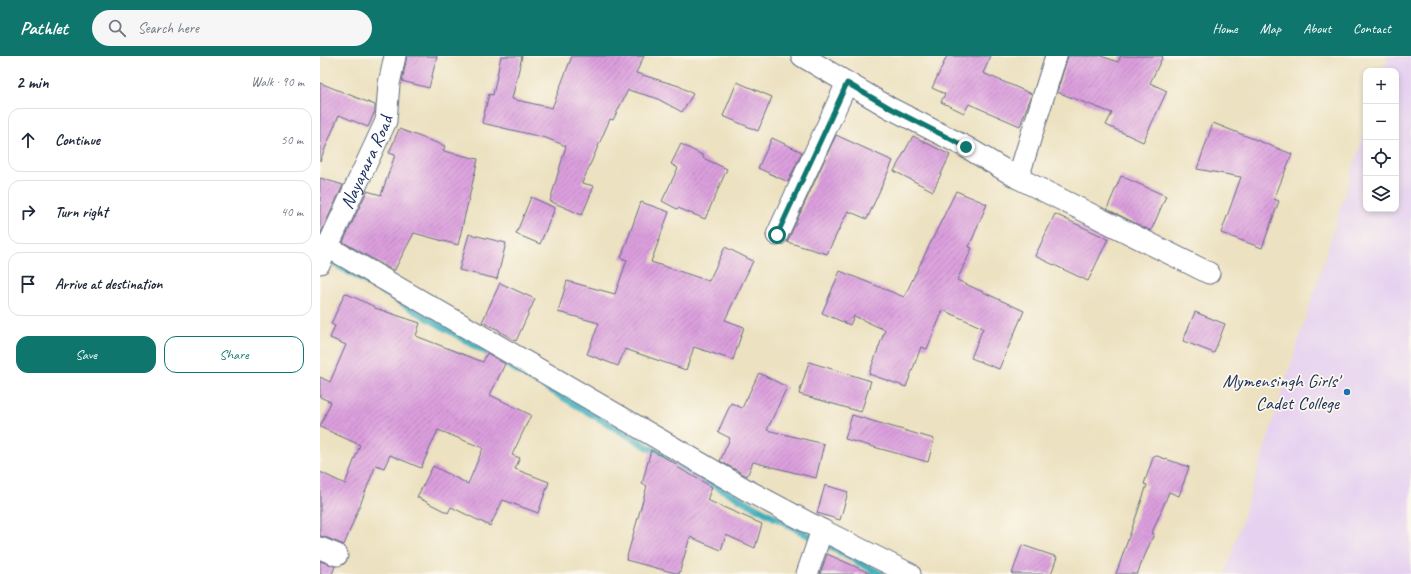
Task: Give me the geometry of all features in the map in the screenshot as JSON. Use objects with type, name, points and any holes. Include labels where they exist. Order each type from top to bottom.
[{"type":"street","name":"Nayapara Road","points":[[324,255],[386,121],[389,84],[395,56]]},
{"type":"street","points":[[802,56],[890,108],[966,147],[1018,178],[1209,274]]},
{"type":"street","points":[[1018,178],[1056,56]]},
{"type":"street","points":[[777,235],[847,83]]},
{"type":"street","points":[[324,255],[745,490],[910,574]]},
{"type":"street","points":[[807,574],[822,530]]},
{"type":"shaded area","name":"Mymensingh Girls' Cadet College","points":[[1388,56],[1411,56],[1411,574],[1225,574],[1363,137],[1363,212],[1399,212],[1399,68],[1385,68]]},
{"type":"building","points":[[407,56],[437,56],[429,88],[402,81]]},
{"type":"building","points":[[501,56],[522,56],[512,99],[552,108],[572,56],[644,56],[636,73],[679,86],[693,94],[682,112],[656,98],[628,90],[613,120],[610,119],[582,183],[594,186],[582,215],[550,201],[566,146],[546,138],[482,123],[489,94],[493,95]]},
{"type":"building","points":[[947,56],[991,56],[983,73],[1032,94],[1020,126],[969,104],[964,113],[941,102],[945,94],[932,88]]},
{"type":"building","points":[[1068,56],[1101,56],[1118,62],[1121,56],[1163,56],[1150,83],[1167,91],[1143,142],[1106,125],[1112,113],[1057,92]]},
{"type":"building","points":[[737,82],[772,97],[758,131],[723,116]]},
{"type":"building","points":[[320,83],[375,105],[375,111],[368,127],[339,115],[320,161]]},
{"type":"building","points":[[1213,123],[1292,154],[1274,199],[1279,201],[1262,248],[1221,233],[1241,177],[1197,169]]},
{"type":"building","points":[[399,129],[445,146],[443,151],[478,159],[458,245],[414,233],[394,271],[343,242],[367,191],[381,195],[395,155],[389,153]]},
{"type":"building","points":[[836,135],[893,161],[867,219],[848,211],[827,254],[787,242]]},
{"type":"building","points":[[913,136],[950,155],[933,191],[894,171]]},
{"type":"building","points":[[772,138],[802,152],[788,182],[758,168]]},
{"type":"building","points":[[681,144],[704,156],[703,158],[727,169],[705,219],[678,208],[677,209],[662,201],[678,168],[671,164]]},
{"type":"building","points":[[1121,176],[1166,196],[1151,231],[1107,209]]},
{"type":"building","points":[[320,178],[343,185],[320,235]]},
{"type":"building","points":[[956,191],[987,204],[969,247],[972,248],[957,280],[1024,311],[999,369],[971,358],[983,328],[943,310],[927,349],[921,347],[906,387],[869,374],[885,330],[854,316],[850,325],[822,313],[840,271],[904,297]]},
{"type":"building","points":[[531,197],[555,208],[540,244],[516,234]]},
{"type":"building","points":[[641,202],[669,212],[651,262],[709,281],[725,247],[753,261],[725,320],[744,327],[733,360],[694,347],[686,370],[625,349],[618,366],[587,354],[599,323],[558,312],[567,281],[615,294],[627,260],[621,258]]},
{"type":"building","points":[[1055,214],[1108,239],[1088,281],[1035,256]]},
{"type":"building","points":[[469,234],[506,243],[497,279],[459,270]]},
{"type":"building","points":[[500,283],[535,299],[516,341],[499,330],[482,322]]},
{"type":"building","points":[[345,293],[375,308],[420,323],[416,336],[483,362],[487,353],[505,364],[490,395],[531,415],[512,455],[520,458],[515,469],[549,482],[538,513],[503,500],[490,526],[451,507],[448,513],[417,497],[433,466],[468,484],[483,448],[438,430],[421,468],[390,455],[384,468],[376,465],[344,545],[320,536],[320,472],[345,484],[360,445],[320,427],[331,402],[320,397],[320,377],[330,382],[346,345],[330,338],[335,326],[331,324]]},
{"type":"building","points":[[1195,312],[1225,324],[1214,353],[1183,341]]},
{"type":"building","points":[[809,362],[871,381],[861,412],[799,394]]},
{"type":"building","points":[[759,373],[787,387],[767,430],[824,444],[816,478],[753,462],[747,476],[720,461],[730,438],[718,432],[731,403],[742,408]]},
{"type":"building","points":[[852,415],[934,439],[928,462],[845,439]]},
{"type":"building","points":[[651,450],[712,487],[707,500],[762,524],[755,548],[726,535],[721,550],[690,537],[679,574],[626,560],[647,486],[642,484]]},
{"type":"building","points":[[1154,455],[1189,467],[1179,496],[1169,492],[1152,533],[1154,534],[1137,574],[1116,574],[1147,485],[1144,484]]},
{"type":"building","points":[[825,485],[848,492],[840,520],[817,513]]},
{"type":"building","points":[[1022,545],[1057,557],[1051,574],[1012,574]]},
{"type":"building","points":[[827,554],[872,574],[820,574]]},
{"type":"building","points":[[320,561],[335,566],[332,574],[320,574]]},
{"type":"waterway","points":[[325,258],[699,477],[881,574]]},
{"type":"place","name":"Mymensingh Girls' Cadet College","points":[[1347,392]]},
{"type":"route","points":[[777,235],[847,83],[890,108],[966,147]]}]
